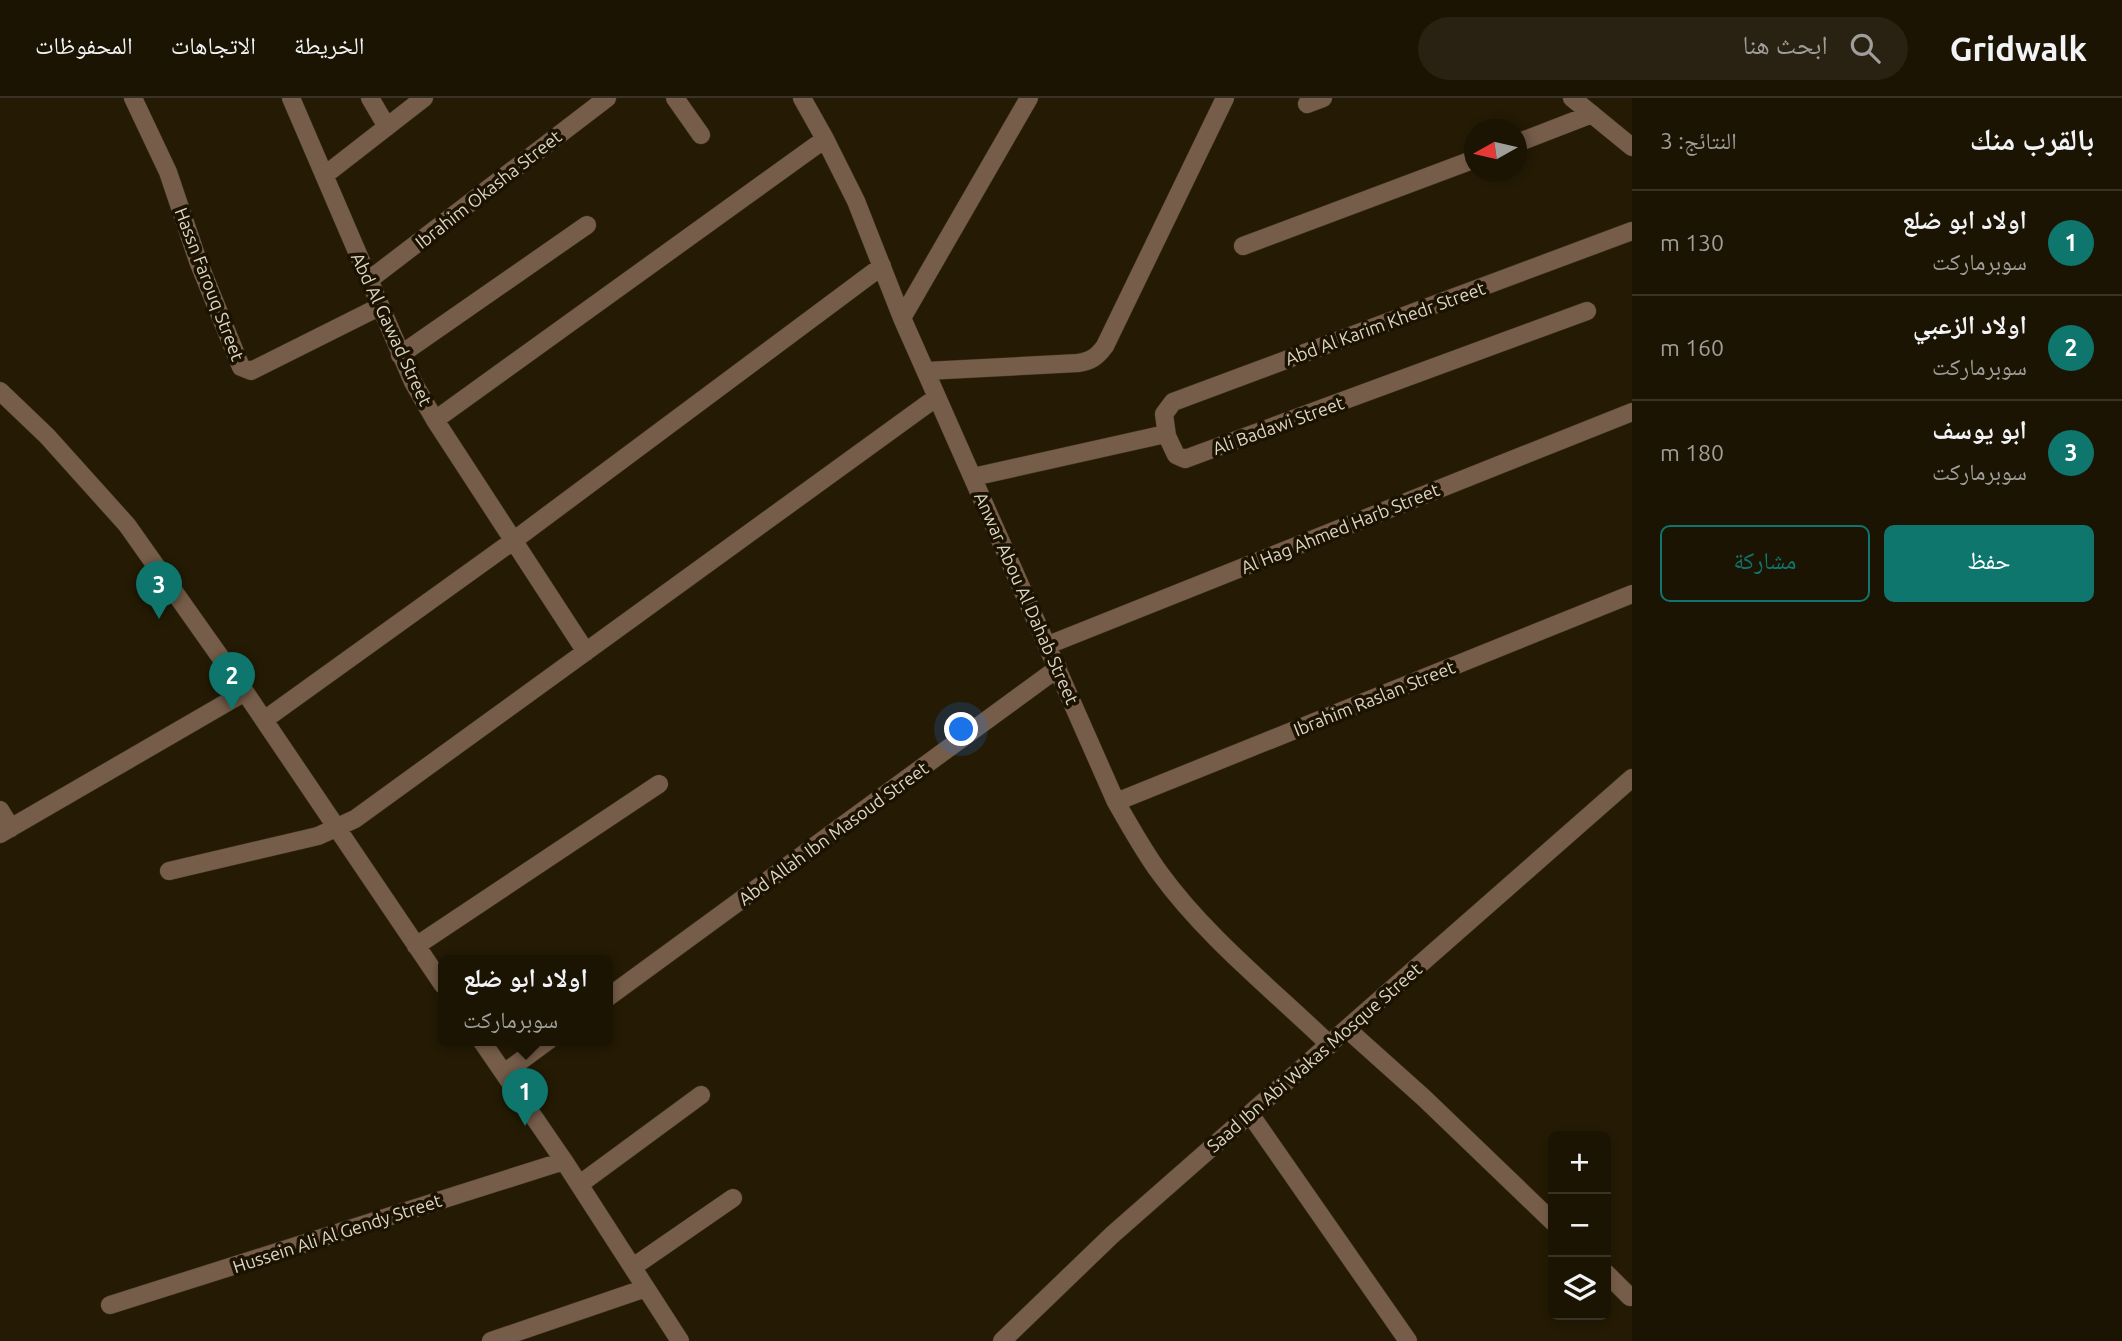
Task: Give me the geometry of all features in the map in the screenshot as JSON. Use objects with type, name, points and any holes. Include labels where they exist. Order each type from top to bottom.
[{"type":"street","name":"Hassn Farouq Street","points":[[133,98],[167,172],[198,261],[241,367],[251,371],[379,307]]},
{"type":"street","name":"Abd Al Gawad Street","points":[[291,98],[400,355],[435,420],[586,652]]},
{"type":"street","points":[[370,98],[387,127]]},
{"type":"street","points":[[325,175],[424,98]]},
{"type":"street","name":"Ibrahim Okasha Street","points":[[369,281],[607,98]]},
{"type":"street","points":[[675,98],[701,135]]},
{"type":"street","name":"Anwar Abou Al Dahab Street","points":[[802,98],[856,201],[902,318],[1116,802],[1159,872],[1185,904],[1330,1045]]},
{"type":"street","points":[[902,318],[1029,98]]},
{"type":"street","points":[[926,371],[1078,363],[1098,355],[1225,98]]},
{"type":"street","points":[[1572,98],[1632,147]]},
{"type":"street","points":[[1527,139],[1592,114]]},
{"type":"street","points":[[435,420],[825,139]]},
{"type":"street","points":[[1243,246],[1464,163]]},
{"type":"street","points":[[400,355],[587,225]]},
{"type":"street","name":"Abd Al Karim Khedr Street","points":[[1167,436],[1164,414],[1172,402],[1632,230]]},
{"type":"street","points":[[264,720],[513,541],[882,266]]},
{"type":"street","name":"Ali Badawi Street","points":[[1167,436],[1176,455],[1188,458],[1587,311]]},
{"type":"street","points":[[0,391],[47,436],[127,525],[245,692],[438,978]]},
{"type":"street","points":[[169,871],[298,841],[337,828],[362,815],[937,397]]},
{"type":"street","name":"Al Hag Ahmed Harb Street","points":[[1048,645],[1632,412]]},
{"type":"street","points":[[973,477],[1161,435],[1167,436]]},
{"type":"street","name":"Ibrahim Raslan Street","points":[[1116,802],[1632,594]]},
{"type":"street","name":"Abd Allah Ibn Masoud Street","points":[[613,994],[1058,668]]},
{"type":"street","points":[[0,810],[6,831],[245,692]]},
{"type":"street","name":"Saad Ibn Abi Wakas Mosque Street","points":[[1002,1341],[1032,1309],[1112,1235],[1632,778]]},
{"type":"street","points":[[416,946],[659,784]]},
{"type":"street","points":[[1347,1028],[1548,1217]]},
{"type":"street","points":[[485,1046],[580,1184],[680,1341]]},
{"type":"street","points":[[504,1073],[541,1046]]},
{"type":"street","points":[[580,1184],[701,1095]]},
{"type":"street","points":[[1250,1114],[1408,1341]]},
{"type":"street","name":"Hussein Ali Al Gendy Street","points":[[110,1306],[564,1161]]},
{"type":"street","points":[[633,1267],[733,1198]]},
{"type":"street","points":[[1611,1278],[1630,1297]]},
{"type":"street","points":[[491,1341],[646,1288]]},
{"type":"place","name":"ابو يوسف","points":[[159,619]]},
{"type":"place","name":"اولاد الزعبي","points":[[232,710]]},
{"type":"place","name":"اولاد ابو ضلع","points":[[525,1126]]}]
